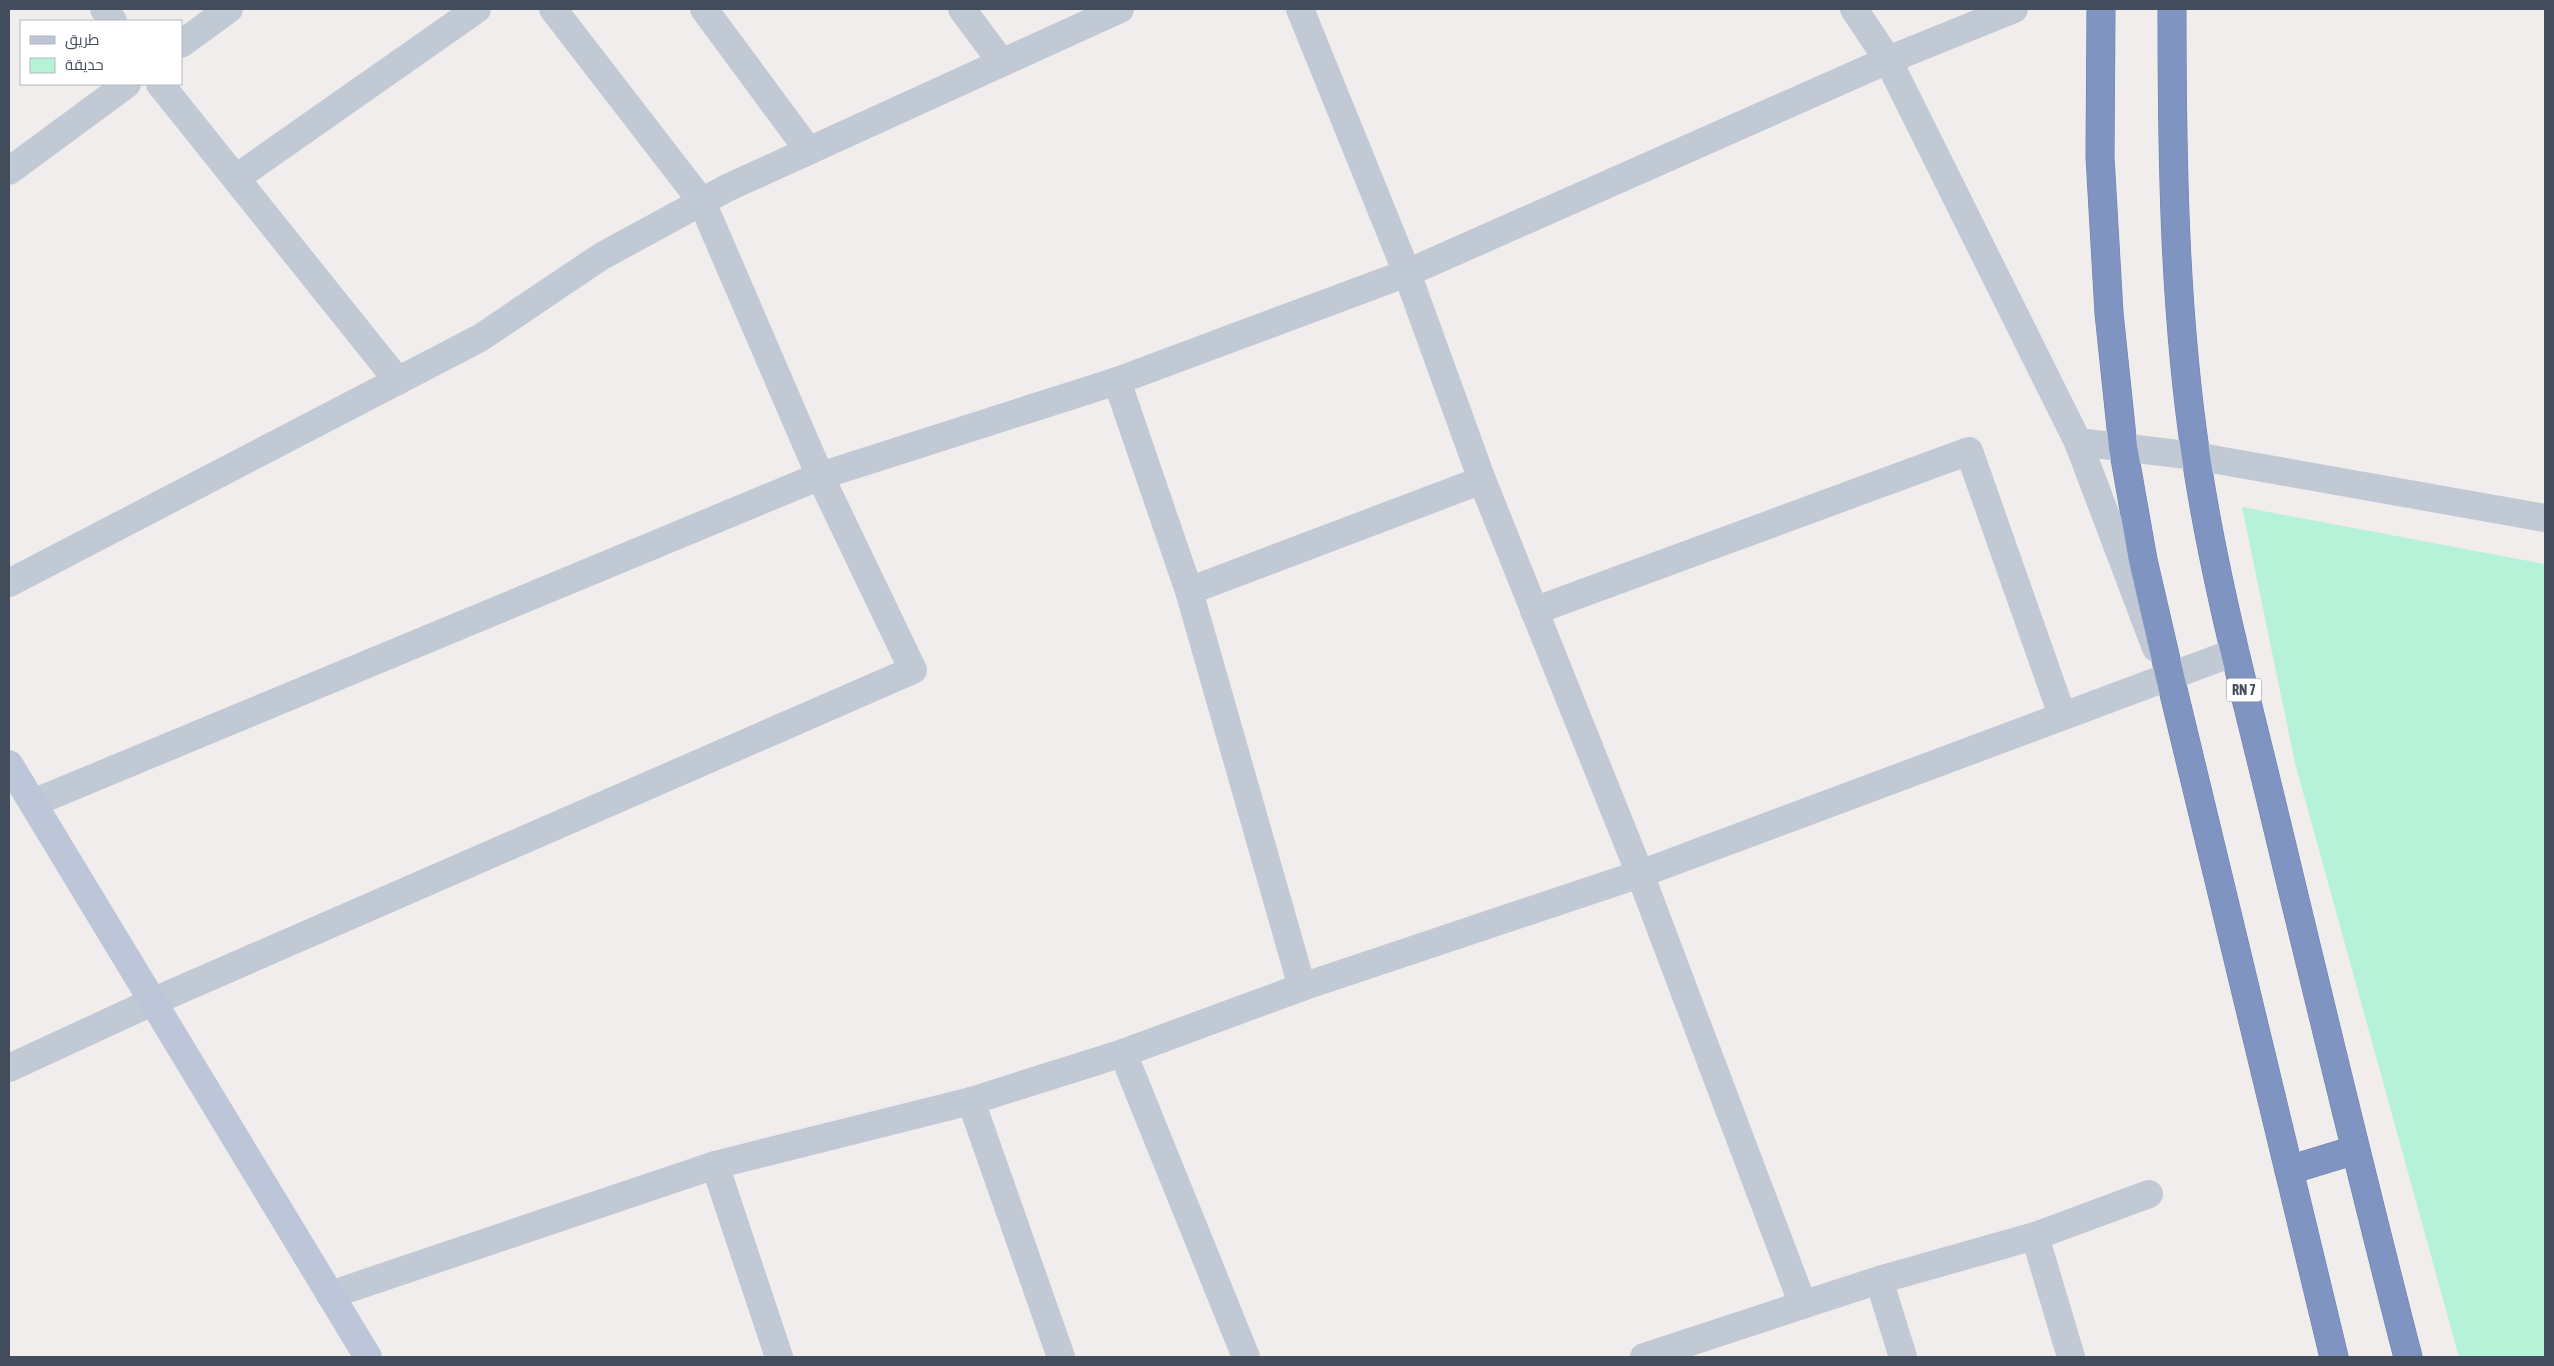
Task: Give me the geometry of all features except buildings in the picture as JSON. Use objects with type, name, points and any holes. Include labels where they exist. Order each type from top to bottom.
[{"type":"highway","points":[[2101,9],[2100,157],[2109,313],[2123,447],[2143,560],[2170,677],[2334,1357]]},
{"type":"highway","name":"RN 7","points":[[2172,9],[2172,164],[2182,320],[2196,456],[2213,555],[2355,1150],[2408,1357]]},
{"type":"highway","points":[[2289,1170],[2355,1150]]},
{"type":"street","points":[[104,9],[113,20]]},
{"type":"street","points":[[182,43],[230,9]]},
{"type":"street","points":[[236,178],[477,9]]},
{"type":"street","points":[[9,1068],[152,1002],[913,670],[820,476],[702,202],[553,9]]},
{"type":"street","points":[[704,9],[809,151]]},
{"type":"street","points":[[962,9],[1002,63]]},
{"type":"street","points":[[9,583],[480,338],[602,256],[702,202],[1120,9]]},
{"type":"street","points":[[1300,9],[1407,273],[1482,480],[1640,874],[1803,1305]]},
{"type":"street","points":[[1854,9],[1888,60],[2078,442],[2147,628],[2170,677]]},
{"type":"street","points":[[33,803],[820,476],[1117,381],[1407,273],[1888,60],[2014,9]]},
{"type":"street","points":[[9,171],[126,85]]},
{"type":"street","points":[[161,85],[398,381]]},
{"type":"street","points":[[1117,381],[1189,591],[1302,987]]},
{"type":"street","points":[[2078,442],[2196,456],[2545,518]]},
{"type":"street","points":[[1534,611],[1969,452],[2062,715]]},
{"type":"street","points":[[1189,591],[1482,480]]},
{"type":"street","points":[[330,1296],[716,1165],[971,1102],[1123,1053],[1302,987],[1640,874],[2235,652]]},
{"type":"street","points":[[9,764],[368,1357]]},
{"type":"street","points":[[1123,1053],[1246,1357]]},
{"type":"street","points":[[971,1102],[1061,1357]]},
{"type":"street","points":[[716,1165],[779,1357]]},
{"type":"street","points":[[1644,1357],[1879,1280],[2035,1236],[2149,1194]]},
{"type":"street","points":[[2035,1236],[2072,1357]]},
{"type":"street","points":[[1879,1280],[1904,1357]]},
{"type":"green space","points":[[2242,507],[2545,564],[2545,1357],[2459,1357],[2295,763]]}]
